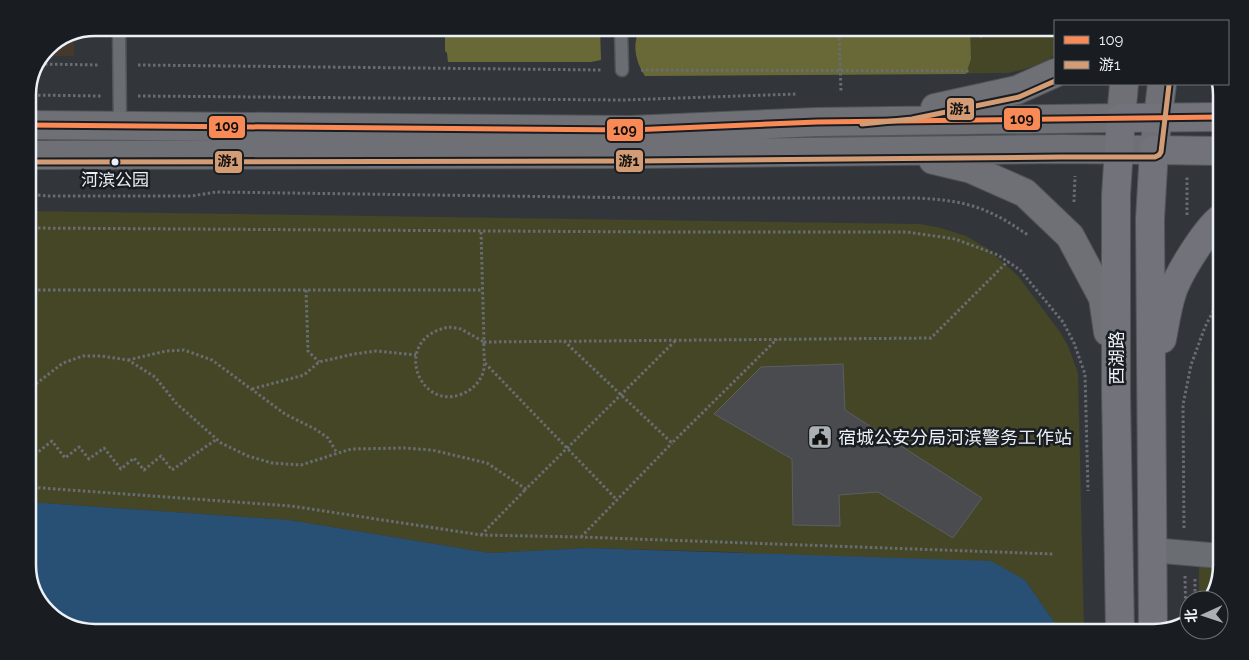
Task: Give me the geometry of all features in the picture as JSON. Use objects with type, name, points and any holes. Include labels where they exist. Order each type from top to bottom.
[{"type":"main road","points":[[817,122],[910,112],[959,103],[1017,90],[1054,73]]},
{"type":"main road","name":"西湖路","points":[[1120,624],[1116,391],[1116,196],[1124,85]]},
{"type":"main road","points":[[1152,624],[1150,204],[1162,85]]},
{"type":"main road","points":[[36,125],[631,130],[817,122],[1213,117]]},
{"type":"main road","points":[[822,151],[936,160],[971,169],[1025,193],[1070,236],[1104,298],[1116,391]]},
{"type":"main road","points":[[36,155],[1213,151]]},
{"type":"main road","points":[[1151,395],[1172,292],[1191,256],[1213,225]]},
{"type":"street","points":[[1151,550],[1213,555]]},
{"type":"lane","points":[[119,36],[120,125]]},
{"type":"lane","points":[[621,36],[622,70]]},
{"type":"path","points":[[839,36],[841,93]]},
{"type":"path","points":[[45,64],[622,70],[974,71]]},
{"type":"path","points":[[832,93],[850,93]]},
{"type":"path","points":[[36,95],[623,100],[804,94]]},
{"type":"path","points":[[36,195],[192,196],[216,192],[648,198],[915,198],[945,200],[994,214],[1031,237]]},
{"type":"path","points":[[36,228],[481,232],[907,232],[941,236],[967,242],[998,254],[1020,270],[1063,322],[1074,343],[1085,374],[1088,492]]},
{"type":"path","points":[[481,232],[484,342],[485,362],[482,374],[473,388],[457,396],[446,397],[426,387],[419,377],[416,366],[416,355],[420,344],[428,335],[438,329],[449,327],[461,329],[484,342],[931,338],[1008,261]]},
{"type":"path","points":[[36,290],[483,290]]},
{"type":"path","points":[[306,290],[308,351],[319,362]]},
{"type":"path","points":[[1185,590],[1183,404],[1191,365],[1205,327],[1213,312]]},
{"type":"path","points":[[481,535],[677,339]]},
{"type":"path","points":[[581,537],[672,443],[778,339]]},
{"type":"path","points":[[563,340],[672,443]]},
{"type":"path","points":[[36,384],[63,363],[83,356],[101,356],[128,360],[166,351],[184,350],[212,360],[285,414],[315,429],[328,438],[337,453]]},
{"type":"path","points":[[251,389],[304,375],[319,362],[354,354],[376,351],[416,355]]},
{"type":"path","points":[[128,360],[155,377],[176,403],[217,439],[248,456],[272,463],[301,465],[351,449],[404,448],[432,450],[487,463],[526,489]]},
{"type":"path","points":[[485,362],[617,500]]},
{"type":"path","points":[[36,454],[52,441],[65,458],[79,447],[90,459],[104,448],[121,469],[134,458],[144,470],[161,456],[172,470],[217,439]]},
{"type":"path","points":[[36,488],[291,506],[481,535],[1053,554]]},
{"type":"shaded area","points":[[445,36],[600,36],[601,60],[591,62],[448,62],[445,51]]},
{"type":"shaded area","points":[[637,36],[970,36],[971,59],[966,74],[645,76],[637,58]]},
{"type":"shaded area","points":[[74,41],[74,56],[51,56],[62,46]]},
{"type":"green space","points":[[637,36],[1054,36],[1054,56],[1033,66],[1009,73],[645,76],[637,58]]},
{"type":"green space","name":"河滨公园","points":[[36,211],[920,224],[966,236],[988,249],[1018,276],[1060,332],[1068,346],[1078,373],[1084,624],[1055,624],[1025,580],[734,552],[588,548],[490,553],[289,520],[36,503]]},
{"type":"green space","points":[[1213,347],[1213,529],[1212,529],[1211,352]]},
{"type":"green space","points":[[1202,561],[1213,563],[1212,576],[1207,590],[1199,590],[1199,569]]},
{"type":"water","points":[[36,503],[289,520],[490,553],[588,548],[991,561],[1025,580],[1055,624],[95,624],[76,621],[62,614],[51,604],[42,591],[36,569]]},
{"type":"building","name":"宿城公安分局河滨警务工作站","points":[[843,364],[845,410],[982,498],[953,538],[878,492],[839,495],[840,526],[793,525],[792,459],[714,414],[761,367]]},
{"type":"transit line","name":"游1","points":[[862,124],[912,119],[1019,97],[1054,81]]},
{"type":"transit line","name":"游1","points":[[36,162],[636,161],[1155,157],[1161,152],[1169,85]]},
{"type":"transit line","name":"109","points":[[36,125],[631,130],[817,122],[1213,117]]},
{"type":"place","name":"河滨公园","points":[[115,162]]},
{"type":"place","name":"宿城公安分局河滨警务工作站","points":[[820,437]]}]
